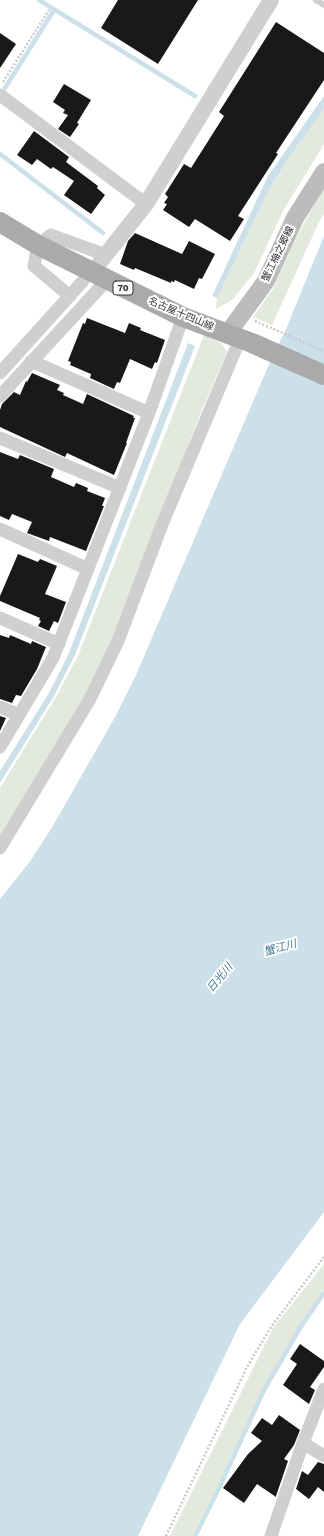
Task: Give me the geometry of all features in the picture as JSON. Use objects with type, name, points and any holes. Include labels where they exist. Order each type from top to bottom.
[{"type":"main road","name":"蟹江梅之郷線","points":[[240,338],[295,218],[324,172]]},
{"type":"main road","name":"名古屋十四山線","points":[[0,222],[38,245],[104,266],[183,317],[240,338],[324,375]]},
{"type":"street","points":[[0,396],[4,382],[31,361],[104,266],[146,204],[267,2]]},
{"type":"street","points":[[0,95],[146,204]]},
{"type":"street","points":[[38,245],[34,266],[70,296]]},
{"type":"street","points":[[0,373],[83,281]]},
{"type":"street","points":[[0,747],[53,658],[59,644],[149,413],[183,317]]},
{"type":"street","points":[[0,848],[90,699],[115,647],[166,515],[240,338]]},
{"type":"street","points":[[31,361],[149,413]]},
{"type":"street","points":[[0,438],[120,488]]},
{"type":"street","points":[[0,529],[88,569]]},
{"type":"street","points":[[0,618],[59,644]]},
{"type":"street","points":[[0,707],[19,715]]},
{"type":"street","points":[[272,1536],[303,1443],[324,1389]]},
{"type":"street","points":[[303,1443],[324,1456]]},
{"type":"lane","points":[[316,0],[324,5]]},
{"type":"path","points":[[0,86],[49,10]]},
{"type":"path","points":[[267,325],[324,352]]},
{"type":"path","points":[[166,1536],[247,1367],[271,1327],[324,1257]]},
{"type":"shaded area","points":[[324,109],[324,144],[283,211],[254,273],[232,300],[216,309],[217,298],[270,188],[292,153]]},
{"type":"shaded area","points":[[324,187],[324,214],[272,325],[253,317],[273,289],[295,240]]},
{"type":"shaded area","points":[[204,335],[221,343],[227,352],[199,417],[114,638],[83,701],[0,838],[0,788],[56,697],[78,656]]},
{"type":"shaded area","points":[[324,1264],[324,1290],[298,1328],[263,1390],[192,1536],[170,1536],[273,1328]]},
{"type":"water","points":[[324,96],[324,109],[292,153],[270,188],[217,298],[212,296],[268,176]]},
{"type":"water","points":[[324,236],[324,1212],[240,1324],[138,1536],[0,1536],[0,899],[31,860],[51,829],[115,717],[136,675],[270,362],[286,329]]},
{"type":"water","points":[[188,343],[195,346],[75,655],[54,696],[0,783],[0,771],[49,693],[69,653]]},
{"type":"building","points":[[118,0],[198,0],[158,64],[101,28]]},
{"type":"building","points":[[276,22],[324,53],[324,80],[276,153],[278,154],[238,216],[244,219],[230,241],[195,219],[189,227],[163,210],[167,204],[164,203],[168,197],[165,194],[184,164],[191,168],[224,116],[219,112]]},
{"type":"building","points":[[0,33],[16,44],[0,68]]},
{"type":"building","points":[[64,84],[91,100],[77,123],[79,124],[70,137],[58,129],[68,115],[63,113],[65,110],[53,102]]},
{"type":"building","points":[[34,131],[69,157],[66,162],[98,186],[97,188],[105,195],[91,214],[64,195],[74,181],[53,167],[51,169],[37,159],[32,165],[17,155]]},
{"type":"building","points":[[135,233],[182,254],[189,241],[215,254],[202,279],[199,278],[194,289],[175,280],[174,282],[171,281],[171,283],[135,268],[134,270],[120,264],[128,241]]},
{"type":"building","points":[[87,318],[125,333],[129,323],[141,328],[140,330],[165,340],[157,363],[155,362],[152,369],[130,359],[120,383],[117,382],[114,389],[90,378],[91,374],[70,365],[71,362],[68,361],[83,323],[85,324]]},
{"type":"building","points":[[32,373],[60,385],[57,390],[64,393],[63,395],[83,404],[87,394],[134,416],[133,418],[135,418],[127,443],[114,475],[67,453],[65,457],[0,427],[0,410],[2,404],[14,392],[20,395],[26,381],[27,382]]},
{"type":"building","points":[[0,452],[18,459],[20,455],[54,469],[51,477],[74,487],[76,483],[88,488],[87,491],[105,498],[102,506],[104,506],[86,551],[50,537],[49,541],[27,533],[32,522],[12,514],[9,520],[0,516]]},
{"type":"building","points":[[18,554],[38,562],[40,559],[57,566],[45,594],[66,602],[58,623],[54,621],[49,631],[38,626],[41,621],[39,620],[40,618],[0,601],[0,596]]},
{"type":"building","points":[[0,635],[9,638],[10,635],[31,644],[32,641],[46,647],[37,669],[21,696],[16,695],[12,703],[0,699]]},
{"type":"building","points":[[0,716],[6,718],[0,731]]},
{"type":"building","points":[[300,1344],[324,1361],[324,1367],[310,1387],[315,1390],[309,1404],[283,1385],[297,1364],[290,1359]]},
{"type":"building","points":[[279,1415],[300,1430],[294,1445],[284,1459],[288,1461],[276,1497],[257,1484],[244,1503],[223,1488],[248,1454],[262,1441],[251,1433],[262,1418],[272,1425]]},
{"type":"building","points":[[318,1462],[324,1464],[324,1492],[318,1487],[309,1499],[296,1489],[302,1471],[308,1475]]},
{"type":"waterway","points":[[39,0],[195,96]]},
{"type":"waterway","points":[[5,88],[54,10]]},
{"type":"waterway","points":[[0,154],[103,233]]},
{"type":"waterway","points":[[195,1536],[220,1486],[264,1390],[300,1328],[324,1293]]},
{"type":"water label","name":"蟹江川","points":[[280,948]]},
{"type":"water label","name":"日光川","points":[[220,978]]}]
